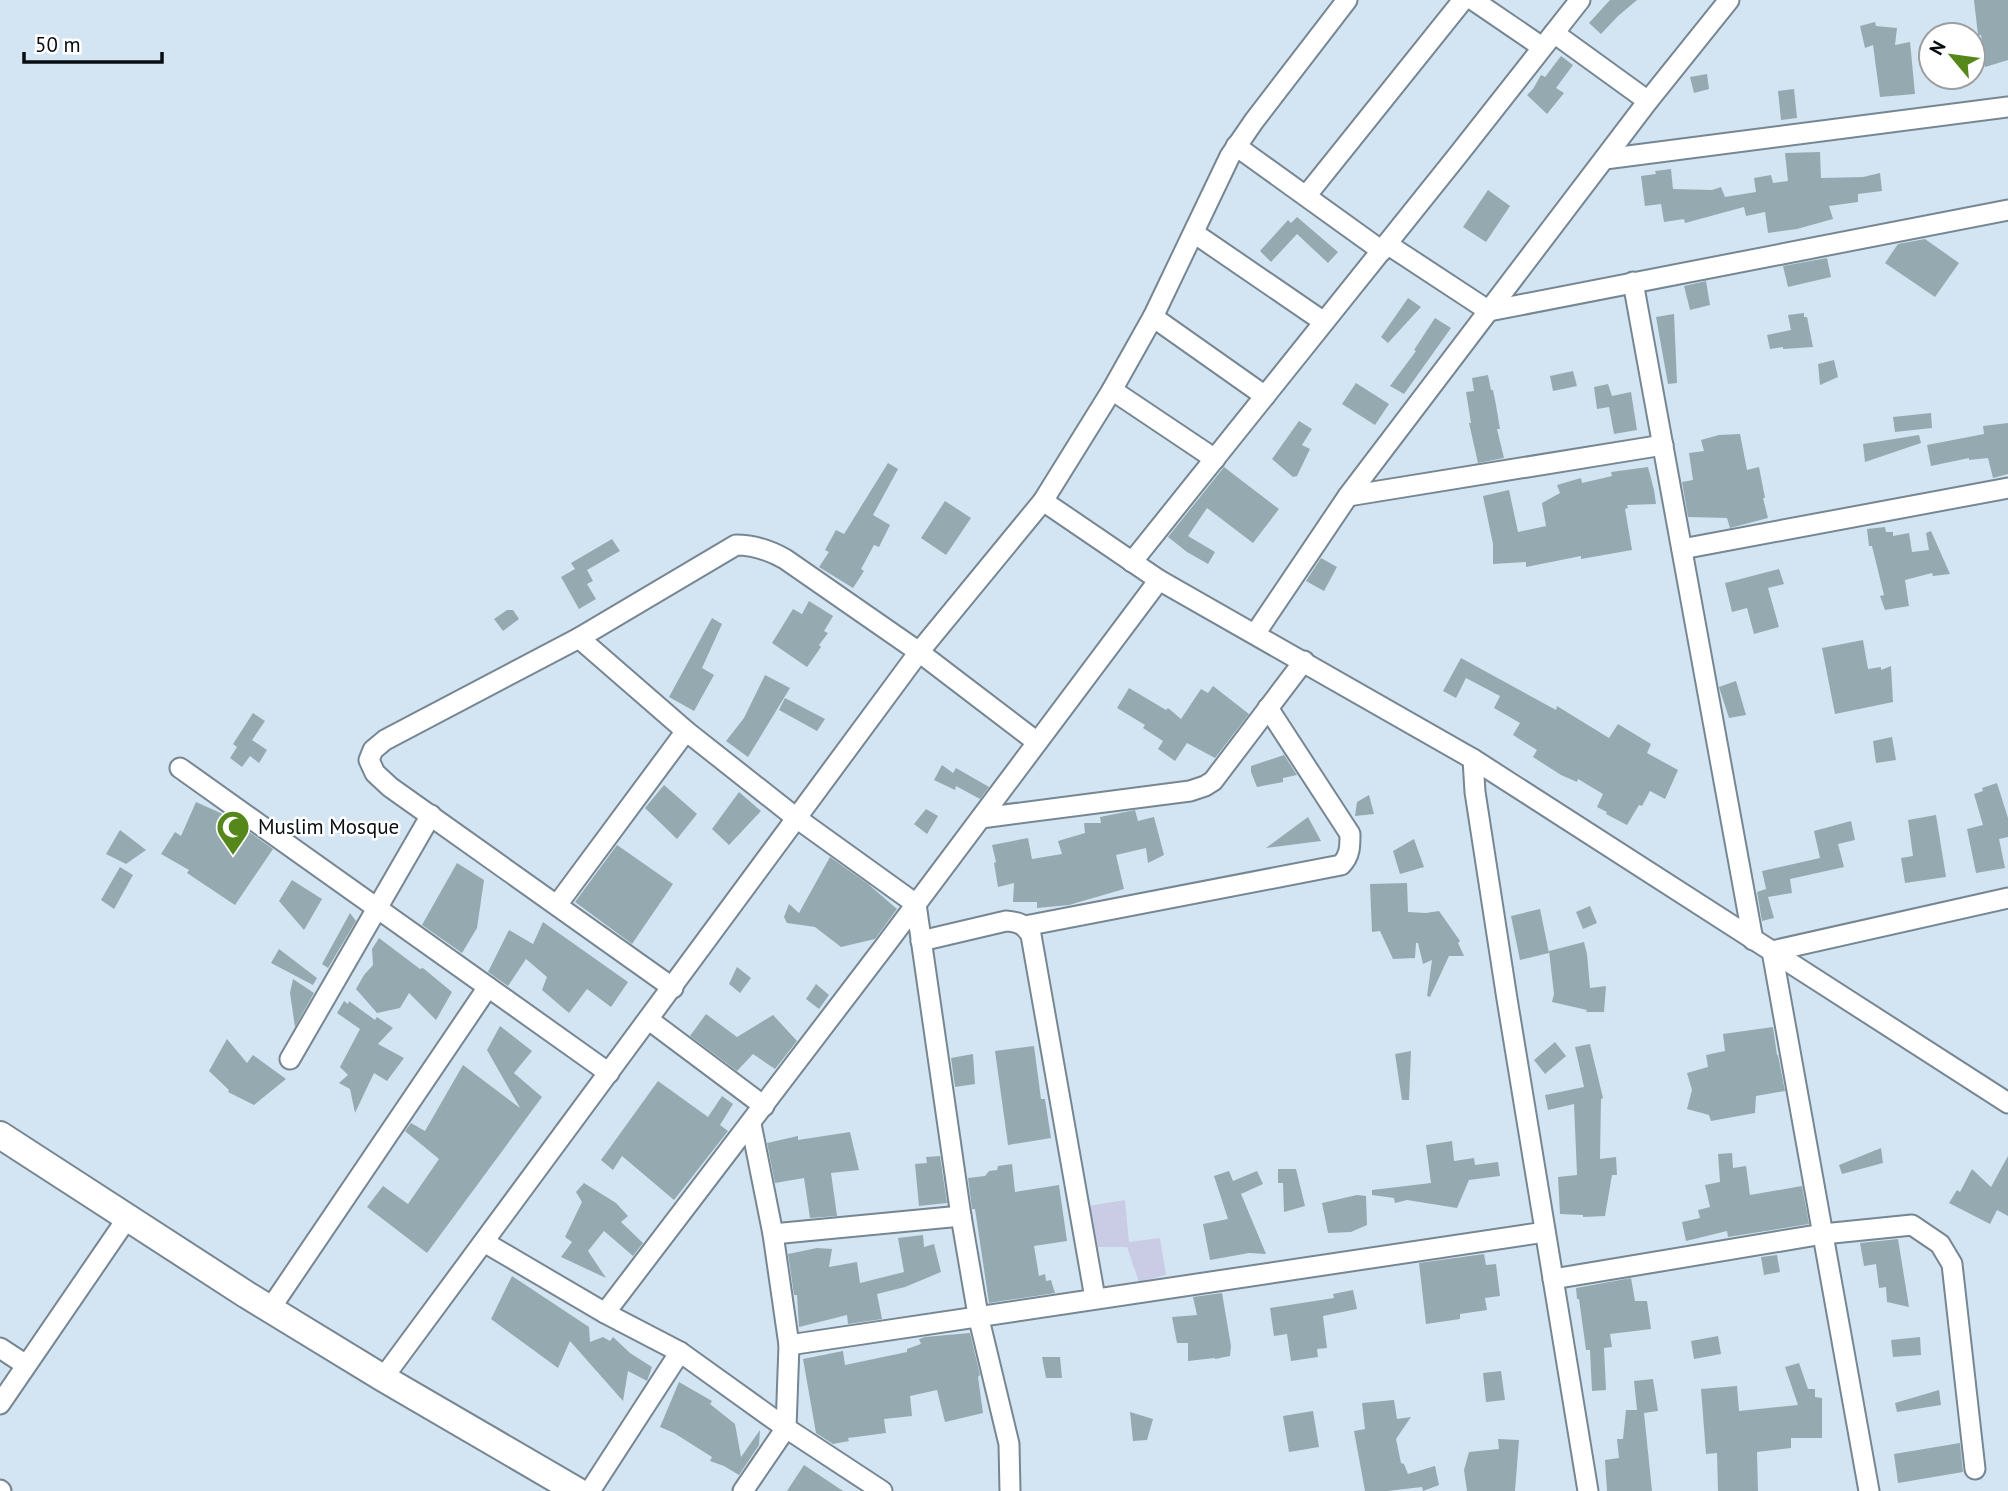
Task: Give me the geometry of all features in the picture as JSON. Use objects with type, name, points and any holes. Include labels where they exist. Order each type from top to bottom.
[{"type":"street","points":[[383,1378],[919,652],[1043,501],[1112,390],[1153,317],[1237,146],[1347,0]]},
{"type":"street","points":[[1306,196],[1462,0]]},
{"type":"street","points":[[1473,0],[1548,40],[1648,101]]},
{"type":"street","points":[[1132,562],[1580,0]]},
{"type":"street","points":[[1255,635],[1348,496],[1648,101],[1729,0]]},
{"type":"street","points":[[1605,159],[2008,107]]},
{"type":"street","points":[[1237,146],[1306,196],[1489,311],[2008,209]]},
{"type":"street","points":[[1195,233],[1324,322]]},
{"type":"street","points":[[1633,282],[1753,940]]},
{"type":"street","points":[[1153,317],[1265,396]]},
{"type":"street","points":[[1112,390],[1215,459]]},
{"type":"street","points":[[1348,496],[1663,445]]},
{"type":"street","points":[[1682,549],[2008,488]]},
{"type":"street","points":[[1043,501],[1158,580],[1473,759],[2008,1103]]},
{"type":"street","points":[[673,988],[390,787],[375,773],[369,760],[373,750],[385,740],[579,638],[736,545],[749,545],[774,552],[785,559],[919,652],[1037,741]]},
{"type":"street","points":[[606,1313],[764,1107],[1158,580]]},
{"type":"street","points":[[579,638],[686,731],[795,817],[916,904],[978,1315],[1009,1444],[1010,1491]]},
{"type":"street","points":[[981,818],[1191,791],[1205,786],[1213,781],[1304,661]]},
{"type":"street","points":[[1025,926],[1341,865],[1348,858],[1350,834],[1268,708]]},
{"type":"street","points":[[557,905],[686,731]]},
{"type":"street","points":[[1473,759],[1475,792],[1588,1491]]},
{"type":"street","points":[[180,768],[609,1073]]},
{"type":"street","points":[[290,1059],[431,815]]},
{"type":"street","points":[[1772,951],[2008,898]]},
{"type":"street","points":[[921,941],[1006,922],[1018,922],[1025,926],[1031,936],[1095,1298]]},
{"type":"street","points":[[1772,951],[1869,1491]]},
{"type":"street","points":[[270,1309],[488,987]]},
{"type":"street","points":[[649,1020],[764,1107]]},
{"type":"street","points":[[743,1491],[786,1428],[789,1345],[773,1234],[751,1124]]},
{"type":"street","points":[[0,1135],[270,1309],[577,1491]]},
{"type":"street","points":[[773,1234],[961,1216]]},
{"type":"street","points":[[0,1404],[128,1217]]},
{"type":"street","points":[[1553,1279],[1823,1234],[1912,1225],[1940,1244],[1952,1264],[1975,1469]]},
{"type":"street","points":[[789,1345],[1545,1232]]},
{"type":"street","points":[[484,1242],[606,1313],[680,1352],[786,1428],[881,1491]]},
{"type":"street","points":[[0,1348],[26,1365]]},
{"type":"street","points":[[590,1491],[680,1352]]},
{"type":"shaded area","points":[[1125,1200],[1129,1242],[1160,1238],[1166,1275],[1139,1282],[1127,1247],[1098,1247],[1088,1206]]},
{"type":"building","points":[[1610,0],[1637,0],[1601,34],[1589,23]]},
{"type":"building","points":[[1974,0],[2008,0],[2008,60],[1987,66],[1987,21],[1976,21]]},
{"type":"building","points":[[1875,22],[1876,26],[1897,28],[1895,45],[1910,42],[1915,94],[1880,97],[1873,45],[1865,48],[1860,26]]},
{"type":"building","points":[[1561,56],[1573,65],[1556,88],[1564,93],[1547,114],[1527,95],[1541,75],[1545,77]]},
{"type":"building","points":[[1707,74],[1709,89],[1694,93],[1690,77]]},
{"type":"building","points":[[1794,89],[1797,118],[1781,120],[1778,91]]},
{"type":"building","points":[[1820,152],[1821,178],[1863,177],[1880,173],[1882,191],[1858,194],[1858,202],[1829,206],[1833,219],[1797,229],[1768,233],[1765,212],[1746,216],[1744,207],[1685,223],[1684,219],[1664,222],[1661,204],[1645,206],[1641,176],[1656,174],[1655,171],[1671,169],[1673,189],[1712,190],[1721,187],[1725,197],[1756,192],[1754,178],[1771,175],[1773,183],[1788,181],[1785,153]]},
{"type":"building","points":[[1488,190],[1510,206],[1486,242],[1463,227]]},
{"type":"building","points":[[1297,217],[1338,252],[1328,263],[1297,234],[1271,262],[1260,251],[1288,220],[1291,223]]},
{"type":"building","points":[[1925,239],[1959,263],[1935,297],[1885,263],[1898,244]]},
{"type":"building","points":[[1827,258],[1831,277],[1788,287],[1783,266]]},
{"type":"building","points":[[1706,281],[1710,305],[1690,310],[1684,286]]},
{"type":"building","points":[[1408,298],[1421,307],[1388,343],[1381,337]]},
{"type":"building","points":[[1804,313],[1813,347],[1770,349],[1767,335],[1791,330],[1788,315]]},
{"type":"building","points":[[1674,314],[1677,383],[1668,384],[1656,317]]},
{"type":"building","points":[[1435,318],[1451,328],[1404,394],[1390,386],[1416,351],[1414,350]]},
{"type":"building","points":[[1834,360],[1838,377],[1820,385],[1818,364]]},
{"type":"building","points":[[1573,371],[1577,386],[1553,391],[1550,376]]},
{"type":"building","points":[[1488,375],[1496,405],[1500,429],[1497,429],[1504,458],[1478,463],[1469,423],[1466,392],[1474,391],[1472,378]]},
{"type":"building","points":[[1356,383],[1389,404],[1375,425],[1342,404]]},
{"type":"building","points":[[1608,384],[1612,396],[1631,392],[1637,430],[1614,434],[1609,407],[1597,409],[1594,387]]},
{"type":"building","points":[[1931,413],[1932,428],[1895,432],[1893,417]]},
{"type":"building","points":[[1299,421],[1312,429],[1302,445],[1310,449],[1297,476],[1293,477],[1272,459]]},
{"type":"building","points":[[2008,423],[2008,474],[1993,478],[1988,458],[1969,458],[1931,466],[1927,445],[1984,434],[1983,426]]},
{"type":"building","points":[[1740,434],[1747,470],[1759,467],[1768,518],[1730,528],[1727,518],[1688,517],[1682,482],[1693,480],[1689,453],[1704,451],[1701,440],[1719,435]]},
{"type":"building","points":[[1919,435],[1921,443],[1865,462],[1863,444]]},
{"type":"building","points":[[888,463],[898,469],[873,515],[890,525],[879,547],[874,545],[861,569],[864,571],[853,588],[819,567],[829,552],[825,550],[836,530],[844,534]]},
{"type":"building","points":[[1224,467],[1279,509],[1253,543],[1207,508],[1188,536],[1215,552],[1208,564],[1168,537]]},
{"type":"building","points":[[1648,467],[1656,504],[1627,505],[1628,508],[1625,509],[1632,550],[1581,559],[1581,556],[1526,567],[1526,562],[1493,564],[1493,544],[1483,496],[1509,490],[1518,532],[1546,526],[1542,503],[1560,493],[1557,485],[1581,478],[1582,483],[1612,476],[1611,472]]},
{"type":"building","points":[[945,501],[971,518],[946,555],[921,538]]},
{"type":"building","points":[[1885,527],[1886,532],[1893,532],[1893,536],[1909,533],[1912,552],[1929,550],[1926,533],[1931,531],[1950,574],[1933,576],[1932,573],[1905,580],[1909,606],[1885,610],[1880,596],[1884,595],[1872,546],[1869,546],[1867,529]]},
{"type":"building","points":[[612,539],[620,551],[587,570],[593,581],[587,584],[596,599],[579,609],[561,577],[575,569],[571,563]]},
{"type":"building","points":[[1321,558],[1337,567],[1324,591],[1306,581]]},
{"type":"building","points":[[1779,569],[1784,584],[1768,588],[1779,627],[1754,634],[1747,608],[1732,612],[1725,583]]},
{"type":"building","points":[[809,601],[833,616],[824,631],[828,633],[819,645],[821,647],[807,667],[772,643],[793,609],[802,614]]},
{"type":"building","points":[[507,610],[513,610],[519,619],[503,631],[494,619]]},
{"type":"building","points":[[712,618],[722,624],[702,668],[714,675],[694,711],[669,697]]},
{"type":"building","points":[[1863,640],[1868,669],[1881,667],[1881,670],[1891,666],[1893,702],[1835,714],[1822,648]]},
{"type":"building","points":[[1461,658],[1556,710],[1557,706],[1609,738],[1618,724],[1651,744],[1647,753],[1678,770],[1665,799],[1650,791],[1627,825],[1606,814],[1607,812],[1597,807],[1603,794],[1578,779],[1577,782],[1561,775],[1533,757],[1537,750],[1513,735],[1520,723],[1494,708],[1500,696],[1466,678],[1456,698],[1443,691]]},
{"type":"building","points":[[765,675],[790,688],[748,757],[726,741],[744,718]]},
{"type":"building","points":[[1736,681],[1746,715],[1729,718],[1719,687]]},
{"type":"building","points":[[1213,686],[1249,714],[1215,758],[1187,743],[1175,761],[1158,749],[1163,741],[1143,728],[1145,725],[1117,708],[1129,688],[1166,710],[1168,708],[1181,719],[1201,689],[1208,693]]},
{"type":"building","points":[[785,698],[825,719],[817,731],[779,710]]},
{"type":"building","points":[[253,713],[265,721],[252,740],[267,750],[259,763],[250,756],[242,767],[230,758],[237,747],[233,744]]},
{"type":"building","points":[[1892,737],[1896,760],[1876,763],[1873,741]]},
{"type":"building","points":[[1284,755],[1297,775],[1283,778],[1283,782],[1257,787],[1251,766]]},
{"type":"building","points":[[942,765],[953,773],[956,768],[989,787],[980,799],[956,786],[955,790],[934,780]]},
{"type":"building","points":[[1997,783],[2008,818],[2008,837],[1999,839],[2005,868],[1976,873],[1967,829],[1983,825],[1974,794]]},
{"type":"building","points":[[664,785],[697,814],[677,839],[645,808]]},
{"type":"building","points":[[739,792],[761,811],[729,845],[712,829]]},
{"type":"building","points":[[1369,795],[1374,814],[1355,816],[1357,802]]},
{"type":"building","name":"Muslim Mosque","points":[[196,802],[225,815],[273,849],[235,905],[187,873],[189,870],[161,854],[175,832],[181,836]]},
{"type":"building","points":[[926,809],[938,816],[927,834],[914,824]]},
{"type":"building","points":[[1135,810],[1138,821],[1154,817],[1164,855],[1148,863],[1146,848],[1116,855],[1124,889],[1069,905],[1037,908],[1037,902],[1013,902],[1014,883],[998,887],[992,845],[1028,838],[1032,859],[1062,854],[1058,841],[1085,833],[1084,823],[1101,823],[1100,817]]},
{"type":"building","points":[[1936,815],[1946,877],[1905,883],[1901,858],[1913,856],[1908,820]]},
{"type":"building","points":[[1308,817],[1321,841],[1266,848]]},
{"type":"building","points":[[1851,821],[1855,840],[1838,844],[1844,867],[1790,879],[1792,893],[1768,897],[1774,918],[1762,921],[1757,892],[1766,889],[1767,893],[1762,871],[1820,858],[1814,831]]},
{"type":"building","points":[[120,830],[146,850],[126,864],[106,854]]},
{"type":"building","points":[[1414,839],[1424,867],[1400,874],[1393,851]]},
{"type":"building","points":[[617,845],[673,884],[632,944],[575,902]]},
{"type":"building","points":[[830,857],[897,909],[875,939],[841,947],[815,927],[787,923],[784,917],[789,904],[799,913]]},
{"type":"building","points":[[457,863],[484,880],[477,928],[462,953],[422,925]]},
{"type":"building","points":[[120,867],[133,875],[114,909],[101,900]]},
{"type":"building","points":[[292,880],[322,899],[304,930],[279,901]]},
{"type":"building","points":[[1407,883],[1408,912],[1439,911],[1460,941],[1458,943],[1464,956],[1449,956],[1430,997],[1427,996],[1432,960],[1423,964],[1418,943],[1415,958],[1393,959],[1380,931],[1372,932],[1370,884]]},
{"type":"building","points":[[1590,906],[1597,923],[1583,929],[1576,912]]},
{"type":"building","points":[[1540,909],[1549,953],[1520,960],[1511,916]]},
{"type":"building","points":[[350,913],[356,921],[328,968],[322,964]]},
{"type":"building","points":[[543,922],[628,982],[611,1007],[587,989],[569,1013],[542,990],[547,977],[526,959],[508,986],[488,972],[509,930],[533,944]]},
{"type":"building","points":[[379,938],[452,992],[436,1020],[409,993],[400,1008],[377,1013],[356,989],[373,965],[372,949]]},
{"type":"building","points":[[1584,942],[1590,988],[1606,986],[1604,1012],[1586,1012],[1587,1010],[1552,1002],[1554,994],[1549,951]]},
{"type":"building","points":[[279,949],[317,978],[313,985],[271,963]]},
{"type":"building","points":[[737,967],[751,978],[740,993],[729,984]]},
{"type":"building","points":[[293,979],[314,993],[295,1027],[290,993]]},
{"type":"building","points":[[816,984],[829,995],[819,1009],[806,999]]},
{"type":"building","points":[[344,1001],[348,1004],[349,1001],[375,1020],[377,1017],[393,1028],[378,1044],[404,1058],[387,1081],[374,1073],[355,1113],[350,1089],[339,1083],[348,1075],[340,1067],[360,1029],[337,1013]]},
{"type":"building","points":[[706,1014],[737,1037],[773,1015],[797,1041],[775,1069],[753,1054],[737,1071],[690,1036]]},
{"type":"building","points":[[500,1026],[532,1051],[514,1073],[542,1097],[427,1253],[367,1207],[383,1186],[408,1204],[439,1159],[405,1131],[411,1123],[425,1131],[463,1065],[520,1108],[487,1050]]},
{"type":"building","points":[[1773,1027],[1785,1091],[1756,1096],[1755,1113],[1711,1121],[1709,1115],[1687,1109],[1692,1090],[1687,1073],[1708,1067],[1706,1055],[1725,1051],[1723,1034]]},
{"type":"building","points":[[227,1039],[247,1063],[253,1055],[286,1079],[254,1105],[228,1092],[209,1071]]},
{"type":"building","points":[[1555,1042],[1566,1056],[1545,1074],[1534,1060]]},
{"type":"building","points":[[1590,1044],[1603,1098],[1600,1159],[1616,1157],[1617,1175],[1612,1175],[1605,1216],[1583,1217],[1560,1214],[1558,1177],[1577,1175],[1574,1104],[1548,1110],[1545,1095],[1584,1087],[1575,1047]]},
{"type":"building","points":[[1034,1046],[1041,1099],[1045,1099],[1051,1138],[1008,1145],[995,1051]]},
{"type":"building","points":[[1411,1051],[1409,1100],[1402,1100],[1395,1054]]},
{"type":"building","points":[[973,1054],[975,1084],[955,1087],[951,1058]]},
{"type":"building","points":[[658,1081],[708,1117],[722,1096],[733,1104],[720,1125],[728,1131],[674,1200],[622,1156],[613,1170],[601,1160]]},
{"type":"building","points":[[850,1132],[859,1170],[831,1173],[837,1216],[810,1218],[804,1178],[775,1183],[767,1143],[798,1136],[798,1140]]},
{"type":"building","points":[[1452,1141],[1454,1161],[1474,1158],[1475,1165],[1498,1162],[1500,1176],[1469,1180],[1457,1208],[1407,1200],[1395,1203],[1394,1198],[1372,1195],[1372,1190],[1431,1183],[1426,1145]]},
{"type":"building","points":[[1881,1148],[1883,1163],[1842,1174],[1839,1165]]},
{"type":"building","points":[[1732,1153],[1733,1168],[1746,1166],[1750,1195],[1802,1186],[1809,1224],[1728,1237],[1727,1231],[1686,1241],[1682,1222],[1700,1218],[1698,1210],[1710,1207],[1705,1185],[1720,1182],[1718,1154]]},
{"type":"building","points":[[940,1156],[947,1203],[919,1206],[915,1164],[927,1163],[926,1157]]},
{"type":"building","points":[[2008,1156],[2008,1216],[1997,1210],[1990,1224],[1949,1203],[1957,1190],[1960,1192],[1972,1169],[1991,1187]]},
{"type":"building","points":[[1012,1164],[1015,1192],[1059,1185],[1067,1241],[1034,1246],[1039,1276],[1045,1274],[1046,1281],[1051,1280],[1055,1293],[989,1303],[968,1178],[985,1176],[989,1171],[997,1170],[998,1166]]},
{"type":"building","points":[[1278,1169],[1296,1169],[1305,1206],[1284,1212],[1283,1183],[1278,1183]]},
{"type":"building","points":[[1229,1171],[1233,1181],[1257,1171],[1263,1184],[1241,1194],[1266,1254],[1249,1253],[1210,1260],[1203,1224],[1228,1219],[1214,1176]]},
{"type":"building","points":[[584,1183],[616,1203],[628,1216],[621,1222],[643,1243],[633,1256],[604,1231],[588,1251],[606,1278],[561,1257],[572,1242],[565,1237],[582,1202],[576,1192]]},
{"type":"building","points":[[1357,1195],[1366,1196],[1367,1225],[1351,1232],[1328,1233],[1322,1203]]},
{"type":"building","points":[[923,1235],[924,1247],[934,1244],[941,1272],[905,1287],[877,1294],[882,1319],[848,1324],[847,1315],[799,1327],[797,1295],[794,1295],[788,1254],[817,1248],[832,1249],[829,1267],[857,1262],[860,1283],[904,1272],[898,1238]]},
{"type":"building","points":[[1898,1239],[1909,1307],[1887,1302],[1886,1287],[1879,1288],[1876,1264],[1864,1266],[1860,1243]]},
{"type":"building","points":[[1484,1254],[1486,1265],[1496,1264],[1500,1296],[1485,1298],[1487,1310],[1460,1314],[1460,1319],[1426,1324],[1419,1263]]},
{"type":"building","points":[[1777,1255],[1780,1272],[1764,1275],[1761,1257]]},
{"type":"building","points":[[512,1276],[589,1327],[590,1342],[603,1337],[610,1341],[613,1337],[630,1353],[652,1367],[647,1381],[628,1371],[623,1401],[570,1341],[558,1368],[491,1319]]},
{"type":"building","points":[[1631,1278],[1635,1301],[1647,1301],[1651,1329],[1610,1334],[1612,1347],[1604,1348],[1606,1390],[1592,1391],[1590,1350],[1586,1350],[1576,1288]]},
{"type":"building","points":[[1353,1290],[1357,1309],[1323,1316],[1327,1348],[1317,1349],[1318,1357],[1291,1361],[1287,1334],[1274,1336],[1270,1308],[1334,1298],[1333,1294]]},
{"type":"building","points":[[1222,1293],[1231,1346],[1230,1356],[1188,1361],[1188,1343],[1177,1343],[1172,1317],[1197,1315],[1193,1297]]},
{"type":"building","points":[[970,1333],[980,1375],[978,1377],[983,1413],[945,1422],[937,1390],[910,1396],[912,1416],[884,1419],[886,1433],[848,1438],[849,1441],[833,1444],[816,1433],[803,1359],[843,1351],[845,1365],[907,1352],[907,1349],[921,1344],[919,1339],[925,1337]]},
{"type":"building","points":[[1718,1336],[1721,1354],[1694,1359],[1691,1341]]},
{"type":"building","points":[[1920,1337],[1921,1355],[1893,1357],[1891,1340]]},
{"type":"building","points":[[1042,1357],[1060,1357],[1062,1378],[1046,1378]]},
{"type":"building","points":[[1799,1363],[1808,1389],[1815,1389],[1815,1397],[1822,1398],[1822,1438],[1791,1438],[1791,1448],[1757,1452],[1758,1491],[1718,1491],[1717,1453],[1706,1454],[1701,1389],[1737,1386],[1739,1411],[1798,1405],[1785,1367]]},
{"type":"building","points":[[1501,1371],[1505,1400],[1486,1402],[1483,1373]]},
{"type":"building","points":[[1653,1379],[1658,1411],[1644,1413],[1652,1491],[1607,1491],[1605,1460],[1619,1458],[1617,1439],[1623,1439],[1626,1410],[1637,1410],[1634,1381]]},
{"type":"building","points":[[679,1382],[712,1401],[710,1404],[735,1424],[741,1457],[760,1430],[759,1445],[739,1475],[710,1461],[712,1457],[660,1427]]},
{"type":"building","points":[[1939,1390],[1941,1405],[1897,1412],[1895,1403]]},
{"type":"building","points":[[1394,1400],[1397,1419],[1411,1417],[1396,1439],[1401,1463],[1408,1474],[1435,1466],[1439,1485],[1423,1491],[1422,1487],[1365,1491],[1354,1431],[1365,1429],[1362,1403]]},
{"type":"building","points":[[1313,1411],[1319,1447],[1289,1452],[1283,1416]]},
{"type":"building","points":[[1130,1412],[1153,1419],[1147,1440],[1133,1441]]},
{"type":"building","points":[[1498,1439],[1519,1440],[1515,1491],[1467,1491],[1464,1470],[1469,1452],[1499,1449]]},
{"type":"building","points":[[1960,1443],[1963,1472],[1898,1483],[1894,1454]]},
{"type":"building","points":[[804,1465],[843,1491],[787,1491]]},
{"type":"place","name":"Muslim Mosque","points":[[233,857]]}]
